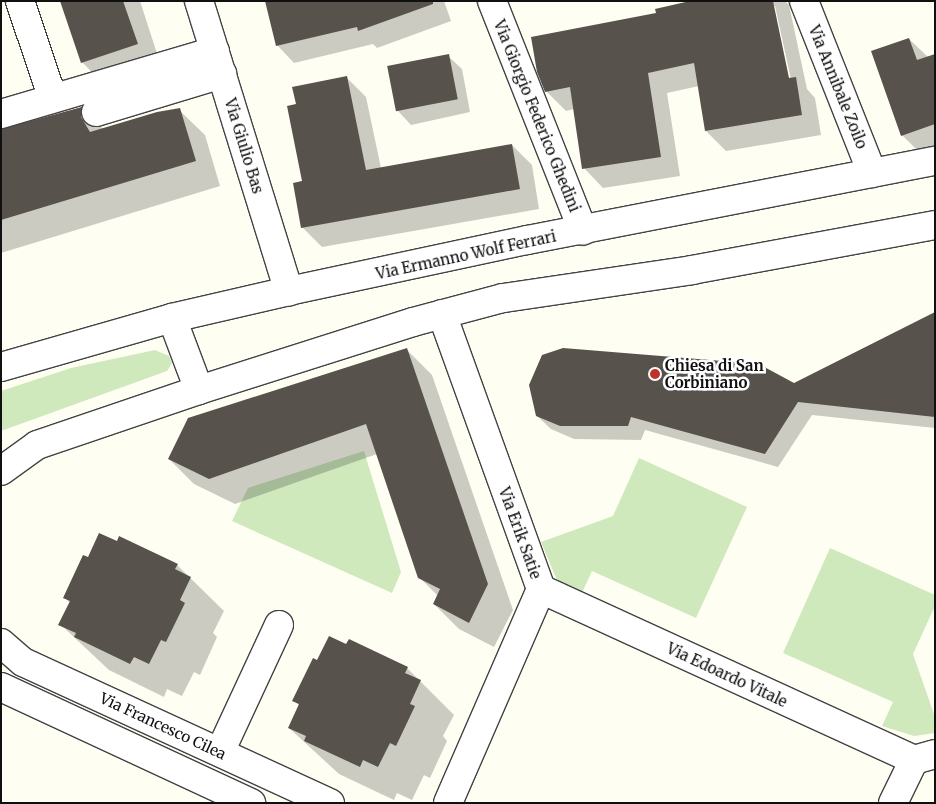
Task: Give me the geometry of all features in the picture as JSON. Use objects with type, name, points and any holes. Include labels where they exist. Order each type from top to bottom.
[{"type":"street","points":[[20,1],[53,99]]},
{"type":"street","name":"Via Giulio Bas","points":[[199,1],[289,291]]},
{"type":"street","name":"Via Giorgio Federico Ghedini","points":[[492,1],[583,231]]},
{"type":"street","name":"Via Annibale Zoilo","points":[[804,1],[872,173]]},
{"type":"street","points":[[1,114],[53,99],[218,63]]},
{"type":"street","points":[[96,112],[218,63]]},
{"type":"street","name":"Via Ermanno Wolf Ferrari","points":[[1,367],[172,318],[289,291],[935,161]]},
{"type":"street","points":[[1,471],[37,445],[198,390],[442,314],[503,298],[692,270],[935,225]]},
{"type":"street","name":"Via Erik Satie","points":[[442,314],[541,589],[448,803]]},
{"type":"street","points":[[172,318],[198,390]]},
{"type":"street","name":"Via Edoardo Vitale","points":[[541,589],[924,757]]},
{"type":"street","points":[[220,752],[279,625]]},
{"type":"street","name":"Via Francesco Cilea","points":[[1,643],[23,662],[330,803]]},
{"type":"street","points":[[1,687],[251,803]]},
{"type":"street","points":[[893,803],[924,757]]},
{"type":"green space","points":[[155,350],[169,356],[172,363],[167,371],[1,431],[1,391],[71,368]]},
{"type":"green space","points":[[364,451],[401,572],[392,593],[232,521],[248,488]]},
{"type":"green space","points":[[639,458],[747,507],[696,618],[592,571],[581,595],[569,589],[556,578],[541,542],[613,516]]},
{"type":"green space","points":[[830,548],[935,595],[935,606],[913,654],[935,717],[935,733],[914,736],[882,726],[893,702],[783,653]]},
{"type":"building","points":[[60,1],[123,1],[138,44],[81,63]]},
{"type":"building","points":[[265,1],[433,1],[433,4],[358,31],[357,27],[276,46]]},
{"type":"building","points":[[690,1],[773,1],[789,78],[796,77],[802,115],[705,131],[694,63],[648,73],[661,157],[582,169],[570,87],[545,92],[537,72],[531,37],[656,13],[655,9]]},
{"type":"building","points":[[909,38],[917,60],[935,54],[935,124],[901,136],[871,51]]},
{"type":"building","points":[[449,54],[458,99],[396,111],[387,66]]},
{"type":"building","points":[[347,76],[366,170],[512,144],[520,189],[301,228],[293,183],[302,181],[287,106],[296,104],[292,87]]},
{"type":"building","points":[[82,107],[81,117],[90,132],[157,112],[180,108],[196,161],[1,220],[1,129]]},
{"type":"building","name":"Chiesa di San Corbiniano","points":[[935,312],[935,417],[798,402],[765,454],[631,417],[628,426],[560,426],[536,416],[529,385],[542,355],[563,348],[759,364],[794,383]]},
{"type":"building","points":[[407,348],[488,584],[469,623],[433,604],[440,589],[418,578],[366,424],[209,479],[168,459],[188,418]]},
{"type":"building","points":[[99,533],[117,541],[119,536],[178,564],[175,569],[191,577],[180,600],[185,603],[166,642],[161,640],[149,664],[134,657],[130,664],[74,637],[76,633],[58,625],[70,601],[63,598],[83,555],[88,557]]},
{"type":"building","points":[[329,636],[346,644],[349,639],[408,667],[405,673],[421,680],[410,704],[415,706],[396,746],[390,743],[378,767],[363,760],[360,767],[304,741],[306,736],[288,728],[299,704],[292,701],[313,658],[317,660]]},
{"type":"place","name":"Chiesa di San Corbiniano","points":[[655,374]]}]
